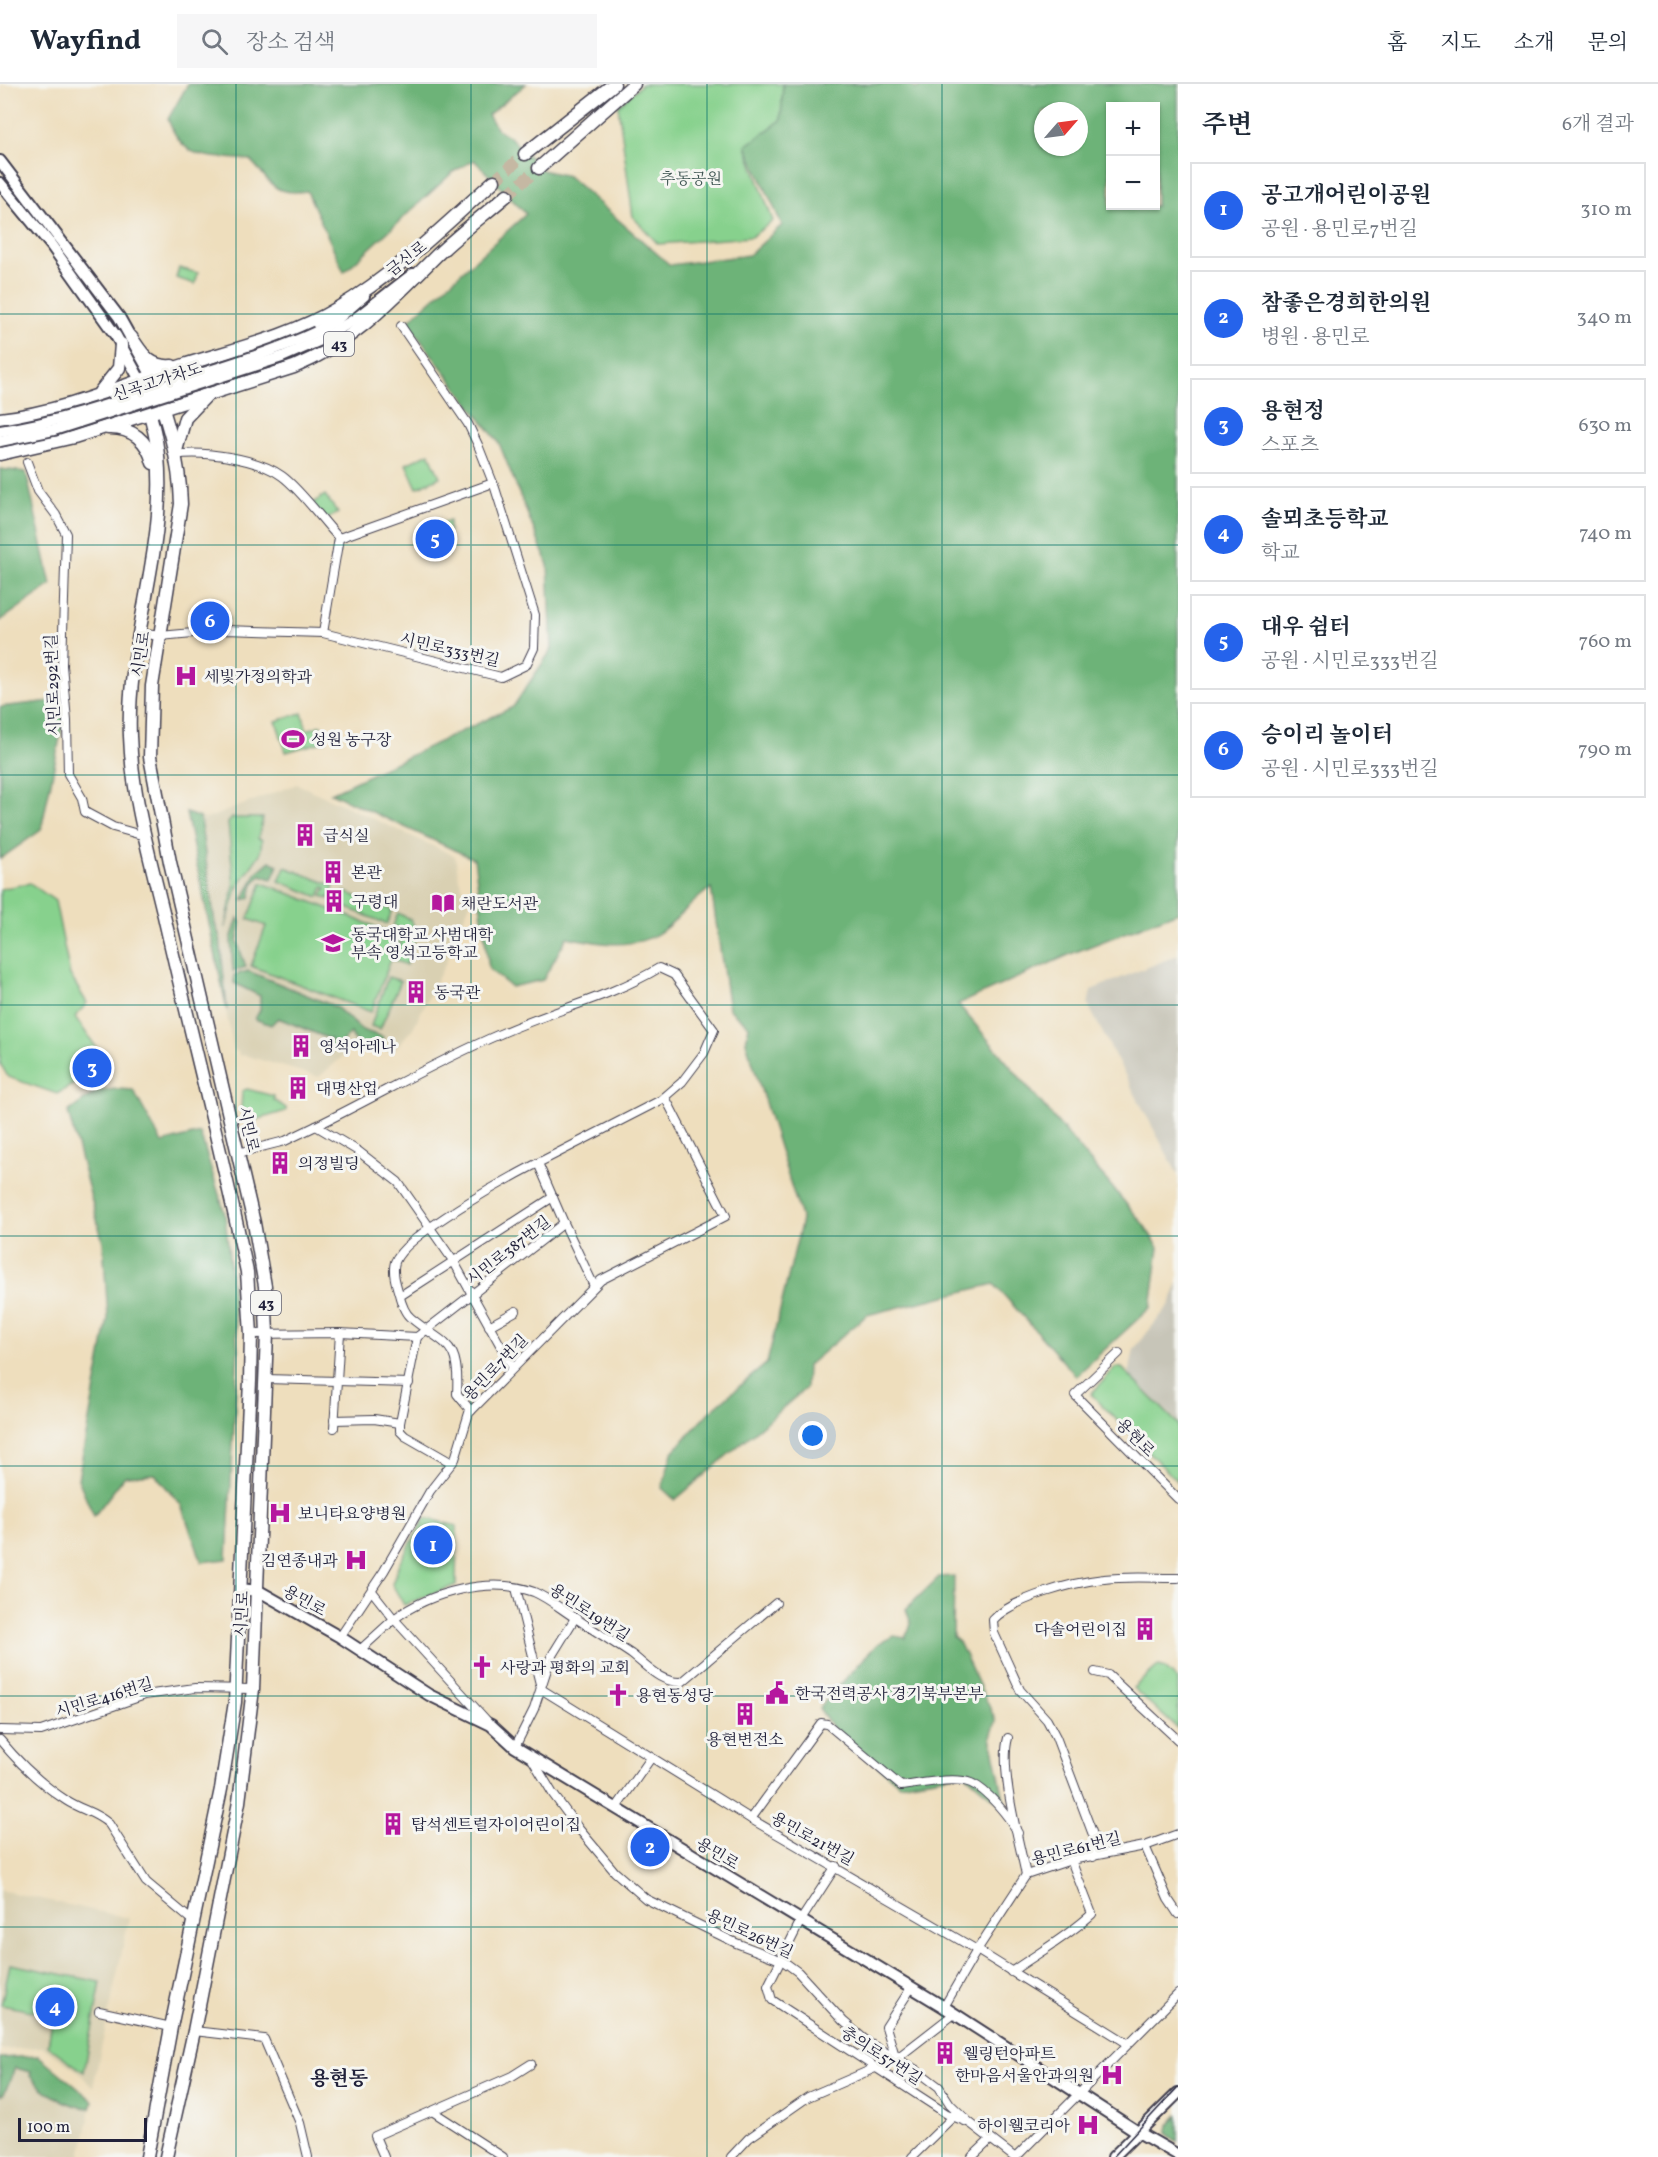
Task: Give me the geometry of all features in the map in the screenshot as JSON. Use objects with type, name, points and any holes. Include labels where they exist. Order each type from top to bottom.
[{"type":"main road","points":[[525,154],[614,84]]},
{"type":"main road","points":[[539,168],[634,84]]},
{"type":"main road","name":"금신로","points":[[464,208],[494,181]]},
{"type":"main road","name":"금신로","points":[[439,253],[507,195]]},
{"type":"main road","points":[[0,419],[35,413],[91,396],[297,327],[338,308],[377,280],[464,208]]},
{"type":"main road","name":"43","points":[[212,392],[294,367],[332,349],[384,309],[439,253]]},
{"type":"main road","points":[[126,340],[147,360],[160,366],[208,358]]},
{"type":"main road","points":[[91,396],[106,387],[115,376],[126,340]]},
{"type":"main road","name":"시민로","points":[[152,376],[163,408],[180,484],[180,514],[159,636],[149,714],[153,779],[261,1264],[267,1334],[254,1689],[239,1802],[194,2031],[166,2157]]},
{"type":"main road","name":"시민로","points":[[140,380],[157,444],[159,486],[153,558],[131,689],[130,736],[146,836],[240,1242],[249,1296],[251,1334],[236,1689],[221,1789],[195,1923],[171,2027],[147,2157]]},
{"type":"main road","points":[[0,454],[98,430],[212,392]]},
{"type":"main road","points":[[175,455],[187,414],[212,392]]},
{"type":"main road","points":[[98,430],[118,428],[144,441],[149,447],[159,486]]},
{"type":"street","name":"시민로","points":[[0,161],[71,251],[126,340],[140,380]]},
{"type":"street","name":"시민로","points":[[0,183],[126,340],[152,376]]},
{"type":"street","name":"금신로","points":[[318,336],[387,275],[419,256],[464,208]]},
{"type":"street","name":"금신로","points":[[318,336],[355,319],[439,253]]},
{"type":"street","name":"시민로333번길","points":[[139,633],[159,636],[226,630],[323,633],[501,677],[526,665],[534,648],[535,615],[493,483],[468,424],[401,326]]},
{"type":"street","name":"신곡고가차도","points":[[0,431],[52,421],[318,336]]},
{"type":"street","name":"신곡고가차도","points":[[0,441],[39,434],[87,420],[282,357],[318,336]]},
{"type":"street","points":[[175,455],[195,452],[243,461],[282,476],[339,538]]},
{"type":"street","name":"시민로292번길","points":[[27,462],[38,491],[56,515],[66,534],[62,665],[67,720],[68,774],[82,798],[85,812],[113,827],[146,836]]},
{"type":"street","points":[[339,538],[493,483]]},
{"type":"street","points":[[323,633],[339,538]]},
{"type":"street","points":[[238,1153],[285,1141],[497,1035],[554,1010],[580,1005],[636,982],[659,968],[674,975],[714,1030],[704,1053],[682,1082],[665,1097],[505,1180],[431,1228],[405,1248],[396,1261],[394,1274],[400,1296],[410,1317],[428,1328],[451,1349],[456,1367],[457,1394],[471,1411]]},
{"type":"street","name":"용민로7번길","points":[[340,1637],[372,1591],[429,1491],[452,1463],[462,1445],[465,1421],[471,1411],[594,1286],[726,1216],[665,1097]]},
{"type":"street","points":[[316,1126],[358,1151],[398,1182],[454,1262],[513,1368]]},
{"type":"street","name":"시민로387번길","points":[[417,1337],[564,1223],[538,1163]]},
{"type":"street","points":[[400,1296],[454,1262],[502,1227],[553,1197]]},
{"type":"street","points":[[564,1223],[594,1286]]},
{"type":"street","points":[[489,1326],[516,1311]]},
{"type":"street","points":[[251,1334],[340,1333],[417,1337],[400,1431],[452,1463]]},
{"type":"street","points":[[340,1333],[334,1424],[374,1419],[400,1423]]},
{"type":"street","name":"용현로","points":[[1119,1353],[1075,1395],[1178,1499]]},
{"type":"street","points":[[266,1379],[409,1383]]},
{"type":"street","points":[[1093,1857],[1095,1840],[1056,1737],[1047,1720],[1020,1690],[993,1633],[993,1620],[1017,1604],[1042,1594],[1095,1580],[1178,1578]]},
{"type":"street","name":"용민로19번길","points":[[360,1650],[394,1619],[418,1603],[448,1593],[478,1587],[516,1588],[545,1597],[630,1653],[651,1671],[672,1682],[682,1682],[776,1603]]},
{"type":"street","points":[[516,1588],[541,1689]]},
{"type":"street","name":"용민로","points":[[240,1589],[259,1592],[340,1637],[429,1695],[491,1725],[515,1748],[944,2007],[1138,2132],[1178,2155]]},
{"type":"street","points":[[372,1591],[394,1619],[491,1725]]},
{"type":"street","points":[[515,1748],[541,1689],[551,1658],[575,1618]]},
{"type":"street","points":[[1095,1672],[1108,1675],[1178,1740]]},
{"type":"street","name":"시민로416번길","points":[[0,1730],[41,1731],[145,1695],[195,1688],[254,1689]]},
{"type":"street","name":"용민로21번길","points":[[541,1689],[751,1819],[836,1866],[1127,2043]]},
{"type":"street","points":[[751,1819],[821,1723],[827,1724],[901,1786],[959,1780],[972,1783],[1002,1810],[1018,1833]]},
{"type":"street","points":[[1008,1738],[1005,1749],[1026,1875]]},
{"type":"street","points":[[0,1740],[38,1780],[69,1803],[101,1817],[109,1824],[146,1882],[195,1923]]},
{"type":"street","name":"용민로26번길","points":[[532,1757],[553,1794],[579,1829],[615,1872],[646,1899],[736,1943],[783,1961],[798,1972],[843,2021],[869,2043],[915,2069],[939,2087],[956,2114]]},
{"type":"street","points":[[616,1808],[651,1758]]},
{"type":"street","name":"용민로61번길","points":[[944,2007],[977,1950],[1026,1875],[1071,1860],[1145,1846],[1178,1834]]},
{"type":"street","points":[[1145,1846],[1178,1914]]},
{"type":"street","points":[[1011,1972],[1047,1946],[1070,1934],[1092,1914],[1071,1860]]},
{"type":"street","name":"충의로57번길","points":[[836,1866],[801,1920],[783,1961],[768,1986],[772,2000],[877,2068],[970,2123],[1015,2157]]},
{"type":"street","points":[[896,2059],[886,2027],[911,1988]]},
{"type":"street","points":[[1015,2157],[1178,1994]]},
{"type":"street","points":[[99,2011],[171,2027]]},
{"type":"street","points":[[731,2157],[750,2138],[808,2097],[857,2073],[877,2068],[896,2059],[954,2014]]},
{"type":"street","points":[[194,2031],[264,2039],[300,2123],[308,2157]]},
{"type":"street","points":[[384,2157],[375,2136],[512,2076],[531,2064]]},
{"type":"street","points":[[1113,2157],[1178,2093]]},
{"type":"street","points":[[432,2111],[503,2157]]},
{"type":"street","points":[[912,2157],[956,2114]]},
{"type":"street","points":[[972,2157],[990,2140]]},
{"type":"shaded area","name":"동국대학교 사범대학 부속 영석고등학교","points":[[297,784],[455,856],[459,879],[470,903],[446,962],[413,1028],[394,1050],[356,1045],[319,1077],[244,1055],[239,1056],[238,1051],[234,1051],[185,811],[206,819]]},
{"type":"shaded area","points":[[1178,955],[1178,1175],[1088,1005],[1091,990]]},
{"type":"shaded area","points":[[1178,1282],[1178,1422],[1129,1374],[1134,1349],[1170,1304]]},
{"type":"shaded area","points":[[0,1890],[129,1918],[93,2087],[76,2070],[42,2047],[0,2050]]},
{"type":"shaded area","points":[[41,2060],[70,2084],[91,2108],[81,2157],[0,2157],[0,2063]]},
{"type":"green space","points":[[188,84],[526,84],[488,115],[498,130],[510,137],[542,170],[568,176],[670,265],[749,255],[782,225],[746,146],[781,120],[783,84],[910,84],[916,89],[924,84],[1178,84],[1178,912],[1073,953],[958,1004],[1144,1225],[1159,1248],[1151,1307],[1076,1376],[994,1284],[867,1315],[807,1366],[806,1388],[675,1500],[662,1488],[672,1453],[709,1412],[767,1363],[802,1220],[746,1042],[749,1026],[729,1009],[711,888],[662,931],[640,941],[615,944],[567,937],[543,980],[511,987],[489,969],[474,859],[331,793],[513,707],[552,649],[548,565],[499,443],[407,322],[526,214],[474,160],[453,172],[344,272],[307,191],[295,192],[279,189],[268,181],[250,160],[200,154],[182,144],[168,119]]},
{"type":"green space","name":"추동공원","points":[[642,84],[783,84],[781,120],[746,147],[773,221],[751,237],[658,244],[633,217],[618,106]]},
{"type":"green space","points":[[179,268],[198,273],[195,284],[176,278]]},
{"type":"green space","points":[[429,453],[440,477],[417,488],[406,464]]},
{"type":"green space","points":[[0,469],[26,472],[51,585],[0,621]]},
{"type":"green space","points":[[325,495],[338,513],[325,520],[313,503]]},
{"type":"green space","points":[[449,521],[448,556],[424,548],[419,530]]},
{"type":"green space","points":[[192,615],[229,618],[228,626],[191,623]]},
{"type":"green space","points":[[68,699],[41,830],[0,859],[0,707]]},
{"type":"green space","name":"성원 농구장","points":[[302,713],[307,730],[321,725],[326,741],[286,752],[276,721]]},
{"type":"green space","points":[[186,813],[200,818],[215,924],[220,937],[227,1010]]},
{"type":"green space","points":[[232,818],[263,818],[258,838],[262,840],[260,854],[238,886],[225,928],[234,885],[228,823]]},
{"type":"green space","points":[[270,861],[278,865],[272,879],[261,875],[253,884],[250,898],[243,900],[257,872]]},
{"type":"green space","points":[[285,867],[334,886],[329,899],[322,896],[326,888],[323,887],[319,897],[279,881]]},
{"type":"green space","points":[[30,883],[55,901],[70,975],[87,1003],[75,1017],[108,1064],[57,1094],[8,1077],[0,1063],[0,889]]},
{"type":"green space","points":[[262,883],[400,936],[371,1012],[251,966],[266,926],[248,919]]},
{"type":"green space","points":[[345,892],[392,910],[387,924],[340,905]]},
{"type":"green space","points":[[398,913],[411,920],[417,933],[406,965],[394,960],[404,934],[402,929],[393,926]]},
{"type":"green space","points":[[238,918],[241,924],[237,941],[246,967],[233,971],[231,939]]},
{"type":"green space","points":[[248,971],[336,1007],[362,1030],[383,1037],[381,1046],[394,1050],[356,1044],[351,1033],[331,1052],[328,1051],[332,1040],[278,1018],[271,1025],[255,1019],[260,1010],[260,996],[234,983],[234,975]]},
{"type":"green space","points":[[388,977],[401,981],[380,1029],[371,1026]]},
{"type":"green space","points":[[247,1089],[274,1096],[274,1100],[286,1108],[286,1111],[256,1120],[241,1110],[242,1091]]},
{"type":"green space","points":[[133,1090],[162,1143],[200,1133],[225,1214],[238,1350],[227,1559],[202,1562],[181,1505],[155,1474],[125,1476],[94,1516],[78,1479],[108,1318],[103,1242],[68,1112],[97,1091]]},
{"type":"green space","points":[[1116,1367],[1122,1368],[1178,1424],[1178,1482],[1091,1394]]},
{"type":"green space","points":[[425,1518],[457,1526],[456,1585],[404,1605],[392,1584],[399,1564]]},
{"type":"green space","points":[[954,1576],[953,1637],[959,1642],[996,1721],[991,1737],[1006,1809],[964,1773],[899,1784],[832,1727],[819,1708],[877,1644],[894,1636],[905,1638],[911,1624],[906,1609],[939,1577]]},
{"type":"green space","points":[[1158,1666],[1165,1668],[1178,1680],[1178,1729],[1133,1688]]},
{"type":"green space","points":[[10,1964],[101,1982],[84,2072],[48,2046],[53,2015],[1,2005]]},
{"type":"green space","points":[[39,2056],[93,2101],[91,2108],[73,2105],[57,2098],[30,2076],[31,2072],[15,2068],[4,2094],[0,2096],[0,2058]]},
{"type":"green space","points":[[1178,2115],[1178,2142],[1170,2136],[1168,2129]]},
{"type":"tunnel","points":[[494,181],[525,154]]},
{"type":"tunnel","points":[[507,195],[539,168]]},
{"type":"tram line","points":[[1113,2157],[1178,2087]]},
{"type":"place","name":"대우 쉼터","points":[[435,539]]},
{"type":"place","name":"승이리 놀이터","points":[[210,621]]},
{"type":"place","name":"세빛가정의학과","points":[[186,676]]},
{"type":"place","name":"성원 농구장","points":[[293,739]]},
{"type":"place","name":"급식실","points":[[305,835]]},
{"type":"place","name":"본관","points":[[333,872]]},
{"type":"place","name":"구령대","points":[[334,901]]},
{"type":"place","name":"채란도서관","points":[[443,903]]},
{"type":"place","name":"동국대학교 사범대학 부속 영석고등학교","points":[[333,943]]},
{"type":"place","name":"동국관","points":[[416,992]]},
{"type":"place","name":"영석아레나","points":[[301,1046]]},
{"type":"place","name":"용현정","points":[[92,1068]]},
{"type":"place","name":"대명산업","points":[[298,1088]]},
{"type":"place","name":"의정빌딩","points":[[280,1163]]},
{"type":"place","name":"보니타요양병원","points":[[280,1513]]},
{"type":"place","name":"공고개어린이공원","points":[[433,1545]]},
{"type":"place","name":"김연종내과","points":[[356,1560]]},
{"type":"place","name":"다솔어린이집","points":[[1145,1629]]},
{"type":"place","name":"사랑과 평화의 교회","points":[[482,1667]]},
{"type":"place","name":"한국전력공사 경기북부본부","points":[[777,1693]]},
{"type":"place","name":"용현동성당","points":[[618,1695]]},
{"type":"place","name":"용현변전소","points":[[745,1714]]},
{"type":"place","name":"탑석센트럴자이어린이집","points":[[393,1824]]},
{"type":"place","name":"참좋은경희한의원","points":[[650,1847]]},
{"type":"place","name":"솔뫼초등학교","points":[[55,2007]]},
{"type":"place","name":"웰링턴아파트","points":[[945,2053]]},
{"type":"place","name":"한마음서울안과의원","points":[[1112,2075]]},
{"type":"place","name":"하이웰코리아","points":[[1088,2125]]},
{"type":"district","name":"용현동","points":[[339,2078]]}]
